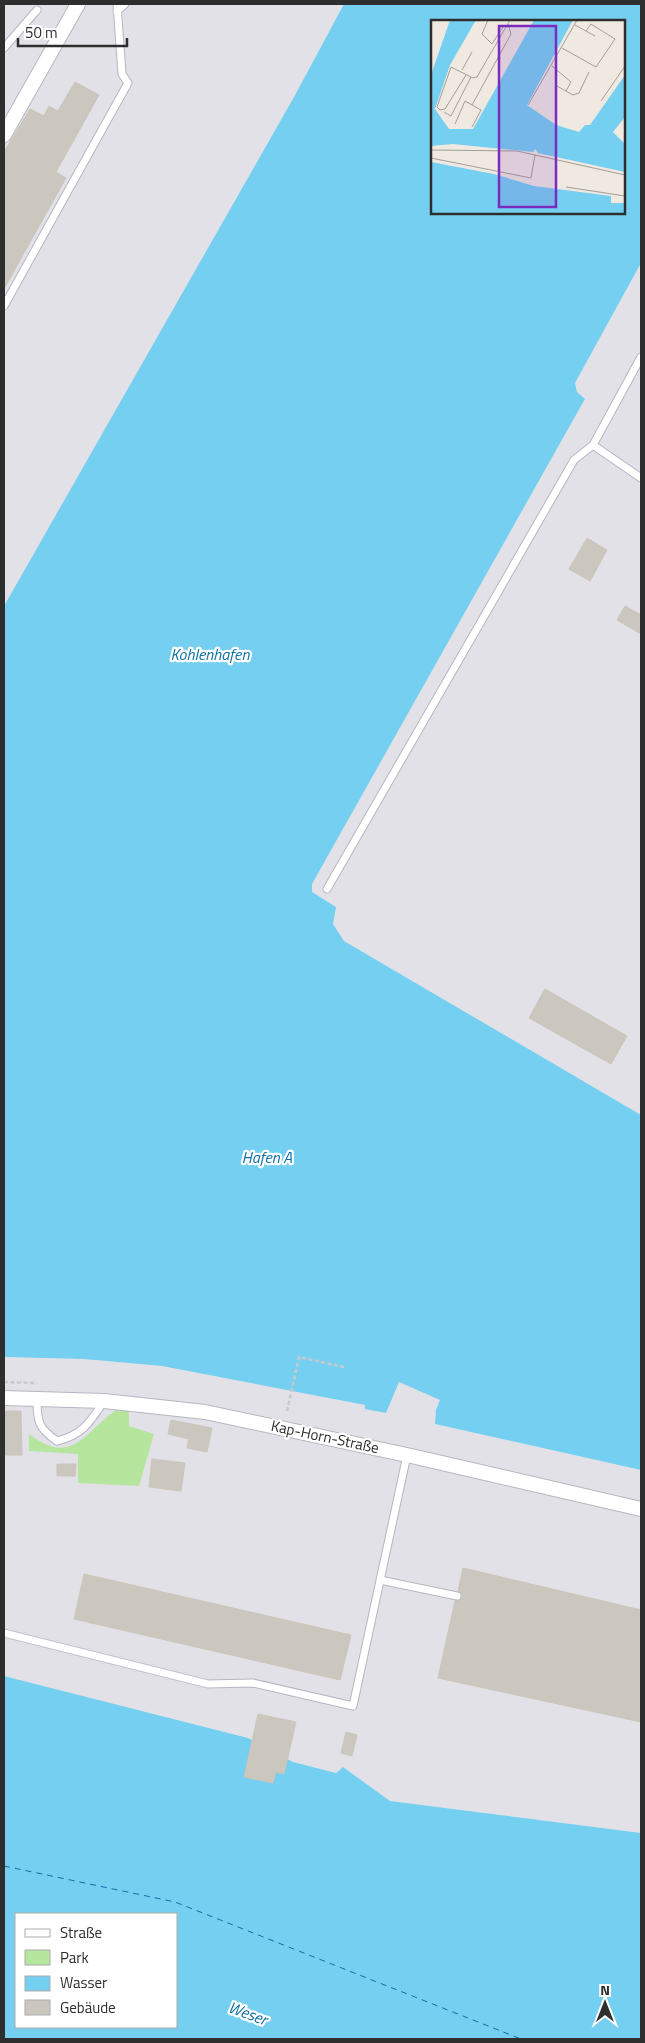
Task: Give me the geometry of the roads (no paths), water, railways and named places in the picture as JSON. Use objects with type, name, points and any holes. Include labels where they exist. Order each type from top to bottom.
[{"type":"street","points":[[4,135],[78,4]]},
{"type":"street","name":"Kap-Horn-Straße","points":[[4,1398],[104,1401],[205,1412],[407,1455],[641,1509]]},
{"type":"lane","points":[[4,306],[128,84],[122,74],[117,7],[125,4]]},
{"type":"lane","points":[[4,48],[37,10]]},
{"type":"lane","points":[[328,890],[574,460],[593,445],[641,357]]},
{"type":"lane","points":[[593,445],[641,478]]},
{"type":"lane","points":[[37,1398],[37,1419],[44,1432],[57,1441],[73,1437],[91,1421],[104,1401]]},
{"type":"lane","points":[[4,1633],[208,1684],[253,1683],[353,1706],[407,1455]]},
{"type":"lane","points":[[380,1580],[456,1596]]},
{"type":"water","points":[[344,4],[641,4],[641,263],[575,383],[577,392],[585,399],[312,884],[312,892],[336,907],[333,924],[344,941],[641,1115],[641,1470],[435,1424],[436,1410],[440,1400],[399,1382],[386,1413],[365,1409],[365,1405],[162,1366],[84,1359],[4,1357],[4,606],[294,97]]},
{"type":"water","name":"Weser","points":[[4,1676],[248,1738],[293,1762],[336,1773],[343,1767],[390,1801],[641,1833],[641,2039],[4,2039]]},
{"type":"water label","name":"Kohlenhafen","points":[[210,654]]},
{"type":"water label","name":"Hafen A","points":[[267,1157]]}]
